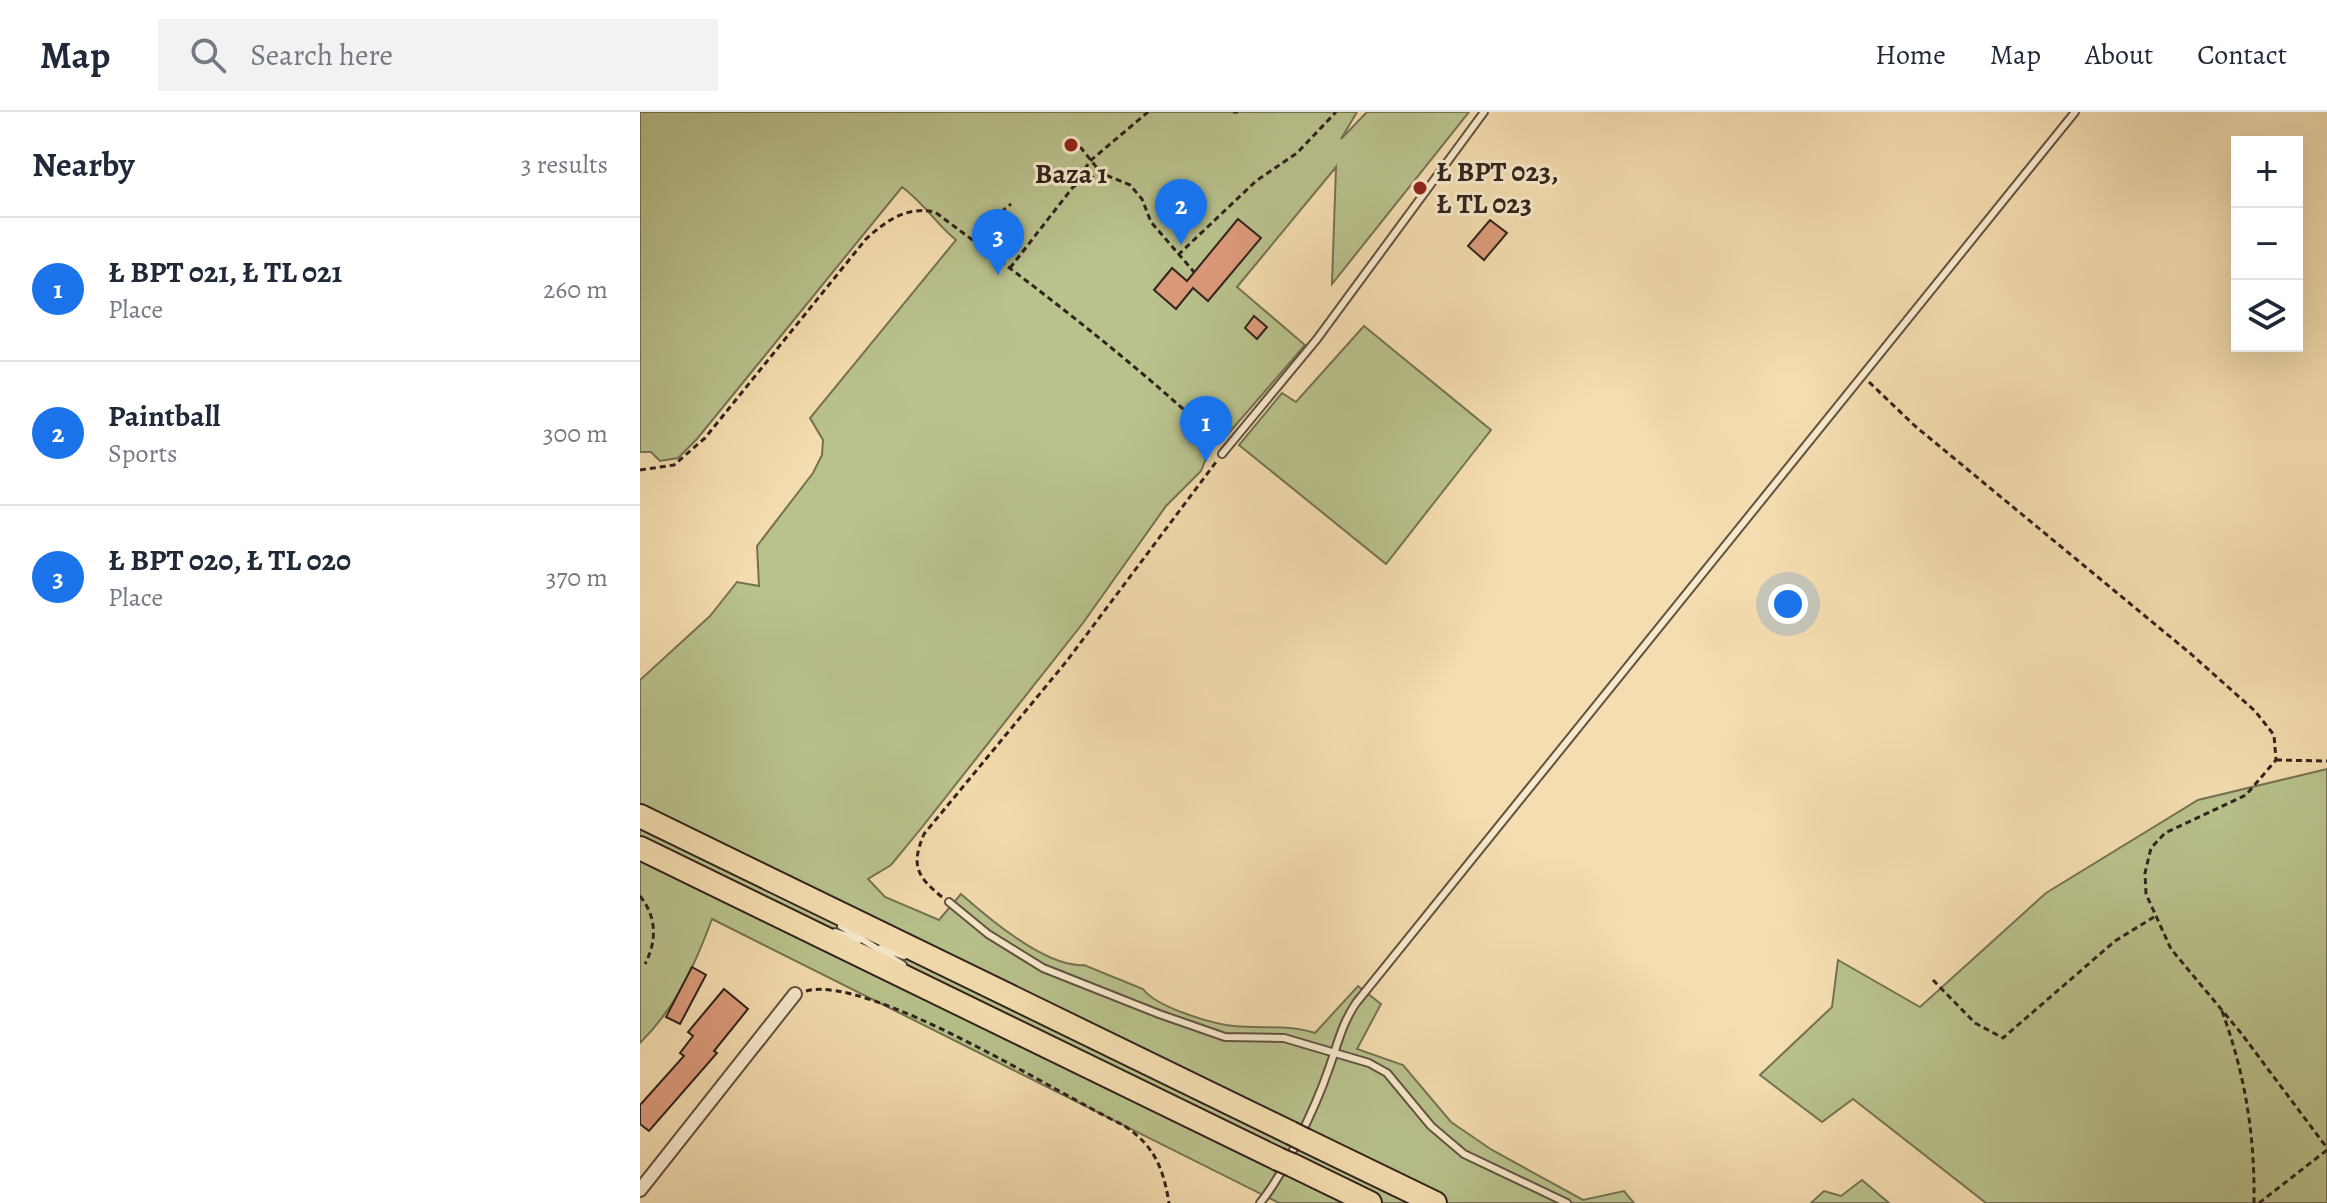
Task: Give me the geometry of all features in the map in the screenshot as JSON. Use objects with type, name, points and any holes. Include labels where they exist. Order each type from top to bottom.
[{"type":"highway","points":[[640,816],[1435,1203]]},
{"type":"highway","points":[[640,848],[1370,1203]]},
{"type":"street","points":[[640,1190],[795,994]]},
{"type":"lane","points":[[1224,451],[1309,349],[1484,112]]},
{"type":"lane","points":[[1260,1203],[1292,1148],[1328,1073],[1341,1028],[1362,996],[2075,112]]},
{"type":"lane","points":[[764,876],[983,1015]]},
{"type":"lane","points":[[751,902],[994,988]]},
{"type":"lane","points":[[949,902],[988,934],[1043,968],[1159,1014],[1225,1037],[1284,1038],[1334,1050],[1387,1073],[1431,1126],[1464,1154],[1567,1203]]},
{"type":"path","points":[[1010,268],[1090,161],[1148,112]]},
{"type":"path","points":[[1178,255],[1256,181],[1297,153],[1336,112]]},
{"type":"path","points":[[1074,139],[1101,173],[1130,185],[1142,199],[1151,222],[1194,272]]},
{"type":"path","points":[[1072,189],[1101,173]]},
{"type":"path","points":[[974,241],[992,219],[1011,204]]},
{"type":"path","points":[[640,470],[674,465],[705,438],[818,296],[880,226],[918,208],[935,212],[1121,354],[1224,451],[1066,662],[924,834],[915,855],[918,871],[928,885],[949,902]]},
{"type":"path","points":[[1864,377],[1915,426],[2191,654],[2255,711],[2274,735],[2276,760],[2246,795],[2185,821],[2165,833],[2151,848],[2145,884],[2154,917],[2171,949],[2221,1007],[2327,1149],[2256,1203]]},
{"type":"path","points":[[2276,760],[2327,761]]},
{"type":"path","points":[[640,896],[653,921],[654,946],[645,964]]},
{"type":"path","points":[[1933,980],[1975,1023],[2003,1038],[2115,941],[2154,917]]},
{"type":"path","points":[[795,994],[818,988],[853,993],[914,1016],[1123,1125],[1153,1150],[1163,1169],[1169,1203]]},
{"type":"path","points":[[2221,1007],[2248,1097],[2256,1203]]},
{"type":"green space","points":[[640,112],[1357,112],[1341,139],[1367,112],[1469,112],[1332,284],[1336,167],[1237,287],[1305,345],[1228,434],[1199,410],[1197,428],[1209,451],[1201,471],[1166,506],[1083,623],[919,831],[891,865],[868,879],[885,897],[939,920],[961,894],[1002,928],[1053,959],[1084,965],[1143,989],[1160,1002],[1185,1014],[1224,1025],[1315,1033],[1358,986],[1381,1004],[1357,1049],[1403,1065],[1451,1122],[1492,1150],[1583,1200],[1624,1191],[1634,1203],[1279,1203],[712,919],[683,985],[664,1015],[640,1043],[640,680],[710,616],[737,582],[759,586],[757,546],[813,473],[822,455],[823,440],[810,418],[956,240],[902,187],[697,439],[678,458],[660,461],[651,452],[640,452]]},
{"type":"green space","points":[[1364,326],[1491,430],[1386,564],[1239,445],[1282,393],[1296,402]]},
{"type":"green space","points":[[2327,769],[2327,1203],[1986,1203],[1853,1099],[1822,1122],[1760,1075],[1832,1007],[1838,960],[1920,1007],[2046,893],[2198,800]]},
{"type":"green space","points":[[1862,1180],[1889,1203],[1811,1203],[1824,1191],[1841,1196]]},
{"type":"building","points":[[1238,219],[1261,238],[1208,301],[1193,288],[1176,309],[1154,290],[1172,268],[1187,281]]},
{"type":"building","points":[[1490,220],[1507,233],[1484,260],[1468,246]]},
{"type":"building","points":[[1254,316],[1267,327],[1257,339],[1245,328]]},
{"type":"building","points":[[692,967],[706,975],[680,1024],[666,1017]]},
{"type":"building","points":[[724,989],[748,1009],[714,1051],[717,1053],[649,1131],[640,1124],[640,1105],[684,1056],[680,1053],[693,1036],[688,1032]]},
{"type":"place","name":"Baza 1","points":[[1071,145]]},
{"type":"place","name":"Ł BPT 023, Ł TL 023","points":[[1420,188]]},
{"type":"place","name":"Paintball","points":[[1181,245]]},
{"type":"place","name":"Ł BPT 020, Ł TL 020","points":[[998,275]]},
{"type":"place","name":"Ł BPT 021, Ł TL 021","points":[[1206,462]]}]
